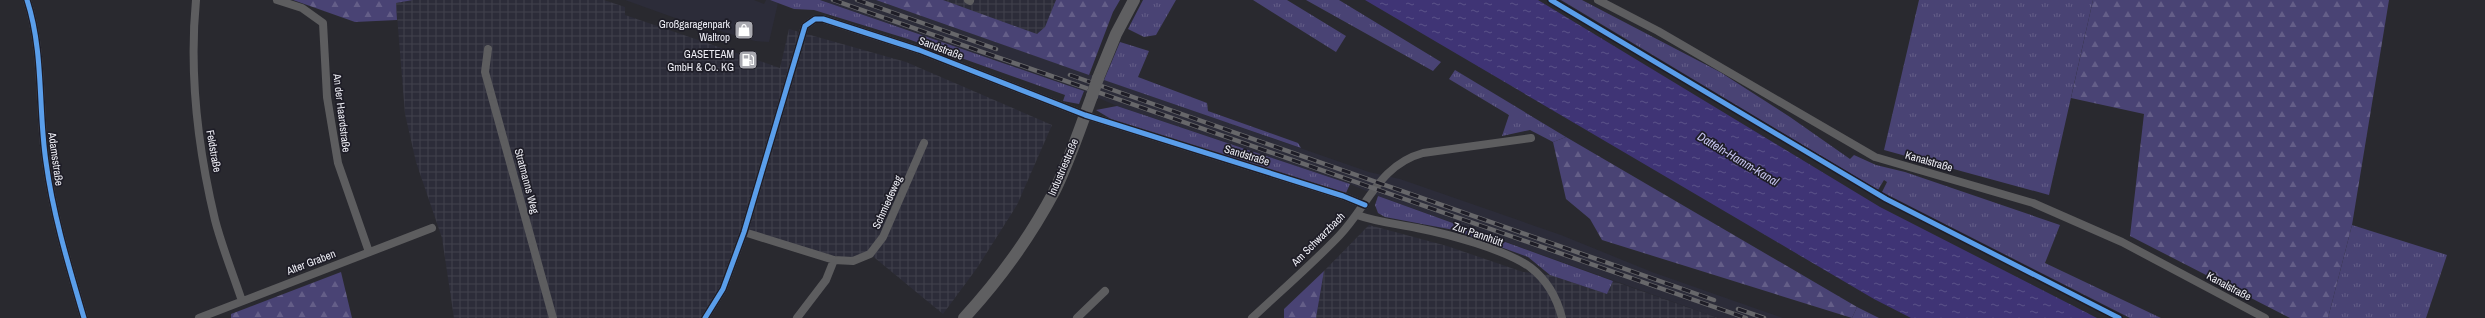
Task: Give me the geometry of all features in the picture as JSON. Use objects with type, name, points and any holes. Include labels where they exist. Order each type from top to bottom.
[{"type":"main road","name":"Industriestraße","points":[[964,318],[990,290],[1054,192],[1116,34],[1134,0]]},
{"type":"street","name":"Adamsstraße","points":[[27,0],[36,36],[46,163],[55,213],[84,318]]},
{"type":"street","name":"Feldstraße","points":[[196,0],[193,28],[194,75],[198,122],[215,220],[242,301]]},
{"type":"street","name":"An der Haardstraße","points":[[277,0],[302,8],[323,24],[327,97],[338,163],[369,252]]},
{"type":"street","name":"Kanalstraße","points":[[1598,0],[1658,31],[1875,156],[2033,203],[2122,242],[2265,318]]},
{"type":"street","name":"Sandstraße","points":[[705,318],[723,289],[744,232],[805,26],[815,19],[823,19],[919,50],[1085,115],[1343,196],[1365,205]]},
{"type":"street","name":"Stratmanns Weg","points":[[488,49],[485,72],[553,318]]},
{"type":"street","name":"Am Schwarzbach","points":[[1252,318],[1339,236],[1365,205],[1382,177],[1407,157],[1423,153],[1531,138]]},
{"type":"street","name":"Schmiedeweg","points":[[744,232],[834,260],[853,261],[870,254],[883,237],[924,143]]},
{"type":"street","name":"Zur Pannhütt","points":[[1357,215],[1373,221],[1418,228],[1460,238],[1512,258],[1530,267],[1544,280],[1553,293],[1562,318]]},
{"type":"street","name":"Alter Graben","points":[[199,318],[432,228]]},
{"type":"street","points":[[797,318],[826,280],[834,260]]},
{"type":"street","points":[[1077,318],[1105,291]]},
{"type":"shaded area","points":[[413,0],[604,0],[625,7],[625,15],[780,68],[789,29],[906,62],[1052,125],[1017,205],[977,268],[943,314],[870,254],[853,261],[745,232],[723,289],[705,318],[454,318],[442,238],[416,162],[405,114],[396,3]]},
{"type":"shaded area","name":"Großgaragenpark Waltrop","points":[[625,0],[754,0],[764,4],[766,0],[770,0],[778,3],[769,42],[755,41],[678,19]]},
{"type":"shaded area","points":[[820,0],[876,0],[1369,172],[1400,179],[1561,235],[1652,272],[1783,318],[1718,318],[1378,196],[1350,184],[1117,106],[1068,85]]},
{"type":"shaded area","points":[[915,0],[1104,0],[1073,55]]},
{"type":"shaded area","points":[[1369,225],[1447,246],[1523,272],[1550,275],[1607,294],[1613,281],[1718,318],[1316,318],[1324,271]]},
{"type":"green space","points":[[293,0],[413,0],[396,3],[397,20],[355,22]]},
{"type":"green space","points":[[770,0],[820,0],[1084,91],[1079,104],[1063,101],[1065,95],[908,39],[814,10],[794,9]]},
{"type":"green space","points":[[876,0],[943,0],[1037,34],[1045,27],[1056,0],[1120,0],[1113,12],[1089,75]]},
{"type":"green space","points":[[1143,0],[1176,0],[1156,35],[1144,37],[1128,29]]},
{"type":"green space","points":[[1253,0],[1287,0],[1346,36],[1336,52]]},
{"type":"green space","points":[[1306,0],[1339,0],[1441,62],[1433,71]]},
{"type":"green space","points":[[1561,0],[1582,0],[1720,72],[1790,117],[1850,159],[1854,155],[1876,165],[1905,172],[2060,225],[2045,263],[2161,318],[2130,318],[1882,192],[1887,182],[1884,180],[1878,190]]},
{"type":"green space","points":[[1919,0],[2093,0],[2049,195],[1884,150]]},
{"type":"green space","points":[[2093,0],[2389,0],[2352,225],[2328,318],[2290,318],[2130,236],[2144,114],[2071,98]]},
{"type":"green space","points":[[1120,42],[1149,51],[1138,77],[1207,103],[1208,111],[1298,143],[1301,148],[1104,80]]},
{"type":"green space","points":[[1455,70],[1566,137],[1553,142],[1530,130],[1502,136],[1509,115],[1449,79]]},
{"type":"green space","points":[[1117,106],[1350,184],[1346,193],[1111,119],[1096,110]]},
{"type":"green space","points":[[1566,137],[1857,307],[1852,318],[1602,240],[1590,219],[1566,199],[1553,142]]},
{"type":"green space","points":[[1378,196],[1613,281],[1607,294],[1550,275],[1528,257],[1454,230],[1385,217],[1378,213],[1375,205]]},
{"type":"green space","points":[[2352,225],[2447,255],[2426,318],[2328,318]]},
{"type":"green space","points":[[1324,271],[1316,318],[1284,318],[1284,309]]},
{"type":"green space","points":[[341,272],[352,318],[231,318],[231,314]]},
{"type":"green space","points":[[1857,307],[1879,318],[1852,318]]},
{"type":"water","name":"Datteln-Hamm-Kanal","points":[[1365,0],[1538,0],[1880,207],[2097,318],[1911,318],[1874,299]]},
{"type":"railway","points":[[833,0],[1746,318]]},
{"type":"railway","points":[[857,0],[996,49]]},
{"type":"railway","points":[[1070,75],[1714,300]]},
{"type":"railway","points":[[1738,309],[1764,318]]},
{"type":"cycle path","points":[[27,0],[36,40],[44,142],[49,182],[62,241],[84,318]]},
{"type":"cycle path","points":[[1551,0],[1886,199],[2119,318]]},
{"type":"cycle path","points":[[705,318],[723,289],[744,232],[805,26],[815,19],[823,19],[919,50],[1085,115],[1343,196],[1365,205]]},
{"type":"place","name":"Großgaragenpark Waltrop","points":[[744,30]]},
{"type":"place","name":"GASETEAM GmbH & Co. KG","points":[[748,60]]}]
